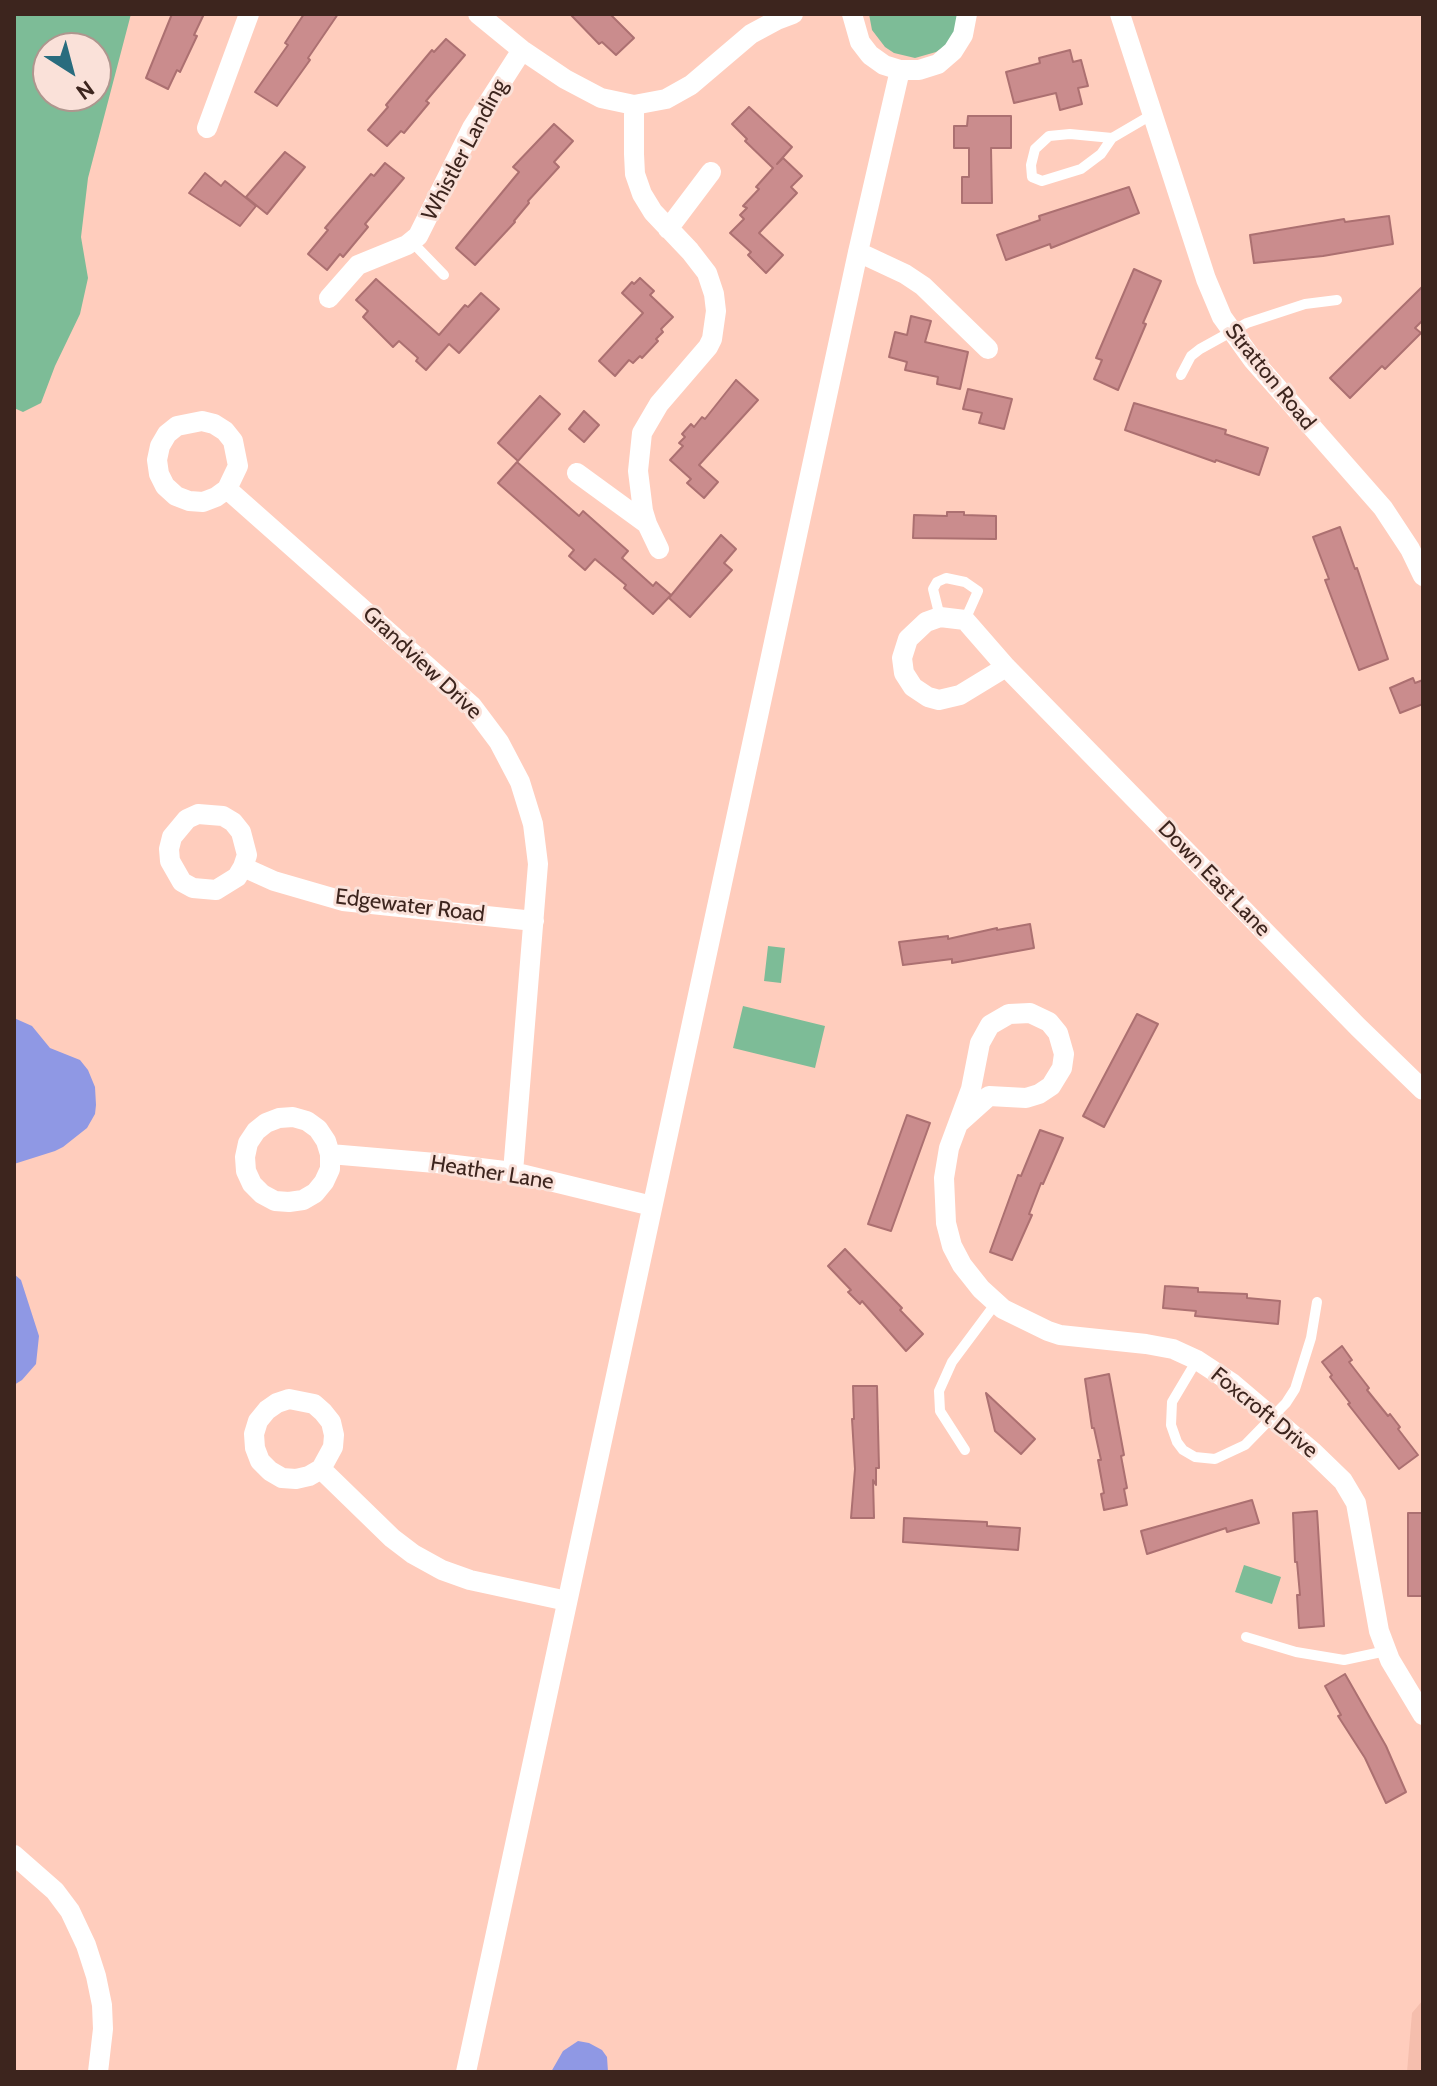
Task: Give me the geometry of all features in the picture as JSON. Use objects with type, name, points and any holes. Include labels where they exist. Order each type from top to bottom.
[{"type":"street","points":[[207,128],[249,14]]},
{"type":"street","points":[[478,14],[522,50],[565,79],[601,98],[634,105],[666,99],[691,85],[751,34],[793,14]]},
{"type":"street","points":[[852,14],[860,42],[870,55],[884,65],[900,70],[919,70],[938,64],[953,51],[963,35],[967,14]]},
{"type":"street","name":"Stratton Road","points":[[1120,14],[1206,279],[1222,317],[1253,360],[1383,508],[1410,549],[1423,576]]},
{"type":"street","name":"Whistler Landing","points":[[329,298],[358,265],[412,242],[422,230],[490,97],[522,50]]},
{"type":"street","points":[[466,2072],[858,252],[900,70]]},
{"type":"street","points":[[634,105],[635,174],[642,194],[707,273],[714,294],[716,321],[708,347],[659,404],[642,433],[638,471],[643,511],[659,549]]},
{"type":"street","points":[[668,229],[711,172]]},
{"type":"street","points":[[858,252],[923,286],[988,349]]},
{"type":"street","points":[[202,421],[225,431],[233,441],[238,466],[227,489],[203,502],[176,496],[165,486],[157,460],[167,434],[177,426],[202,421]]},
{"type":"street","points":[[577,473],[647,524]]},
{"type":"street","name":"Grandview Drive","points":[[227,489],[472,706],[499,742],[520,782],[533,824],[538,864],[513,1172]]},
{"type":"street","points":[[965,620],[940,617],[921,625],[912,634],[903,650],[904,673],[917,691],[934,699],[952,699],[1006,667]]},
{"type":"street","name":"Down East Lane","points":[[965,620],[1006,667],[1423,1090]]},
{"type":"street","name":"Edgewater Road","points":[[243,867],[274,881],[343,901],[534,921]]},
{"type":"street","name":"Foxcroft Drive","points":[[960,1122],[989,1096],[1026,1098],[1051,1086],[1062,1068],[1064,1054],[1061,1040],[1049,1022],[1023,1012],[1002,1017],[990,1025],[978,1049],[971,1089],[949,1148],[945,1169],[943,1200],[946,1223],[952,1246],[962,1265],[996,1303],[1018,1317],[1060,1335],[1146,1344],[1173,1349],[1197,1360],[1274,1417],[1343,1481],[1356,1503],[1375,1616],[1386,1651],[1423,1715]]},
{"type":"street","points":[[293,1117],[307,1121],[318,1129],[330,1154],[330,1169],[324,1182],[315,1193],[303,1200],[275,1201],[252,1184],[246,1171],[248,1143],[256,1131],[279,1118],[293,1117]]},
{"type":"street","name":"Heather Lane","points":[[330,1154],[513,1172],[652,1206]]},
{"type":"street","points":[[289,1399],[314,1404],[323,1412],[331,1422],[333,1447],[321,1469],[296,1479],[282,1478],[260,1461],[254,1434],[258,1421],[267,1410],[289,1399]]},
{"type":"street","points":[[321,1469],[392,1538],[442,1570],[470,1580],[567,1601]]},
{"type":"street","points":[[14,1855],[55,1891],[70,1911],[86,1945],[102,2005],[103,2029],[98,2072]]},
{"type":"lane","points":[[1112,138],[1070,134],[1049,136],[1035,149],[1032,177],[1042,181],[1081,169],[1101,154],[1112,138],[1153,114]]},
{"type":"lane","points":[[412,242],[444,275]]},
{"type":"lane","points":[[1181,375],[1191,356],[1232,331],[1275,312],[1318,301],[1337,300]]},
{"type":"lane","points":[[940,617],[933,589],[937,582],[946,578],[965,582],[978,591],[965,620]]},
{"type":"lane","points":[[1197,1360],[1177,1392],[1169,1412],[1174,1435],[1183,1450],[1204,1459],[1226,1456],[1245,1445],[1274,1417],[1295,1389],[1311,1338],[1317,1302]]},
{"type":"lane","points":[[965,1450],[938,1407],[939,1391],[952,1362],[996,1303]]},
{"type":"lane","points":[[1246,1637],[1296,1652],[1344,1660],[1386,1651]]},
{"type":"shaded area","points":[[1423,2000],[1423,2072],[1407,2072],[1412,2013]]},
{"type":"green space","points":[[14,14],[131,14],[112,86],[112,32],[32,32],[32,112],[105,112],[88,178],[81,237],[88,278],[80,314],[41,403],[23,412],[14,408]]},
{"type":"green space","points":[[869,14],[959,14],[957,28],[945,46],[915,58],[894,53],[885,47],[872,30]]},
{"type":"green space","points":[[768,946],[785,948],[781,983],[764,981]]},
{"type":"green space","points":[[743,1006],[825,1026],[815,1068],[733,1048]]},
{"type":"green space","points":[[1244,1565],[1281,1577],[1272,1604],[1235,1592]]},
{"type":"water","points":[[14,1018],[32,1026],[50,1048],[80,1060],[95,1087],[96,1105],[87,1128],[63,1147],[14,1164]]},
{"type":"water","points":[[14,1274],[21,1280],[39,1336],[36,1364],[14,1385]]},
{"type":"water","points":[[578,2041],[602,2050],[607,2057],[608,2072],[551,2072],[563,2051]]},
{"type":"building","points":[[172,14],[204,14],[180,72],[177,70],[168,89],[146,78]]},
{"type":"building","points":[[304,14],[338,14],[277,106],[255,92],[288,45],[285,43]]},
{"type":"building","points":[[570,14],[610,14],[634,38],[616,55],[602,42],[599,44]]},
{"type":"building","points":[[446,39],[465,55],[404,133],[401,131],[387,146],[368,130],[432,50],[434,52]]},
{"type":"building","points":[[1070,50],[1073,62],[1081,60],[1088,86],[1078,88],[1082,104],[1060,110],[1056,93],[1014,103],[1006,72],[1040,63],[1039,58]]},
{"type":"building","points":[[749,107],[792,147],[777,164],[783,158],[802,176],[791,187],[797,193],[759,233],[783,255],[766,273],[748,255],[751,252],[730,233],[744,219],[740,215],[747,208],[743,206],[773,168],[732,124]]},
{"type":"building","points":[[968,116],[1011,116],[1011,148],[991,148],[992,203],[962,203],[962,177],[969,177],[969,148],[954,148],[954,126],[967,126]]},
{"type":"building","points":[[554,124],[573,141],[554,162],[559,167],[475,265],[456,248],[519,172],[513,167]]},
{"type":"building","points":[[285,152],[305,167],[267,214],[246,197]]},
{"type":"building","points":[[385,163],[404,178],[365,224],[368,227],[343,257],[340,254],[327,270],[308,254],[328,230],[325,228],[371,174],[374,176]]},
{"type":"building","points":[[205,173],[221,186],[225,181],[256,206],[240,226],[189,193]]},
{"type":"building","points":[[1129,187],[1139,213],[1051,248],[1050,244],[1006,260],[997,235],[1040,220],[1039,216]]},
{"type":"building","points":[[1389,216],[1393,244],[1323,256],[1254,263],[1250,235],[1344,219],[1345,222]]},
{"type":"building","points":[[1134,269],[1161,281],[1118,390],[1094,379],[1102,360],[1096,358]]},
{"type":"building","points":[[640,278],[654,291],[650,295],[673,317],[661,329],[663,332],[656,339],[658,341],[642,358],[640,356],[633,363],[629,360],[615,376],[599,361],[643,313],[622,293]]},
{"type":"building","points":[[376,279],[439,335],[465,305],[468,307],[481,293],[499,309],[459,353],[449,344],[426,370],[399,341],[393,347],[363,317],[368,311],[356,300]]},
{"type":"building","points":[[1423,286],[1423,320],[1415,328],[1421,333],[1350,398],[1330,378]]},
{"type":"building","points":[[911,316],[931,321],[925,342],[968,352],[960,389],[937,384],[938,377],[905,370],[907,362],[889,357],[895,332],[907,335]]},
{"type":"building","points":[[736,380],[758,400],[699,465],[718,482],[704,498],[687,483],[691,479],[670,460],[683,446],[679,443],[685,437],[682,434],[691,424],[694,427],[702,417],[705,419]]},
{"type":"building","points":[[968,389],[1012,399],[1004,429],[979,423],[982,413],[963,409]]},
{"type":"building","points":[[540,396],[560,414],[518,461],[498,443]]},
{"type":"building","points":[[1134,403],[1226,430],[1225,434],[1268,448],[1259,475],[1125,430]]},
{"type":"building","points":[[584,411],[599,425],[584,442],[569,429]]},
{"type":"building","points":[[517,462],[579,516],[583,511],[628,551],[622,558],[653,586],[656,582],[671,595],[653,614],[624,588],[626,585],[595,559],[585,570],[569,556],[574,550],[498,483]]},
{"type":"building","points":[[947,512],[996,516],[996,539],[913,538],[914,515],[947,516]]},
{"type":"building","points":[[1340,527],[1388,659],[1359,670],[1325,580],[1329,579],[1313,537]]},
{"type":"building","points":[[721,535],[736,549],[724,563],[732,570],[690,617],[669,598]]},
{"type":"building","points":[[1413,678],[1415,683],[1423,680],[1423,704],[1400,713],[1390,688]]},
{"type":"building","points":[[1030,924],[1034,948],[952,963],[952,959],[903,965],[899,942],[948,936],[948,939]]},
{"type":"building","points":[[1137,1014],[1158,1024],[1104,1127],[1083,1116]]},
{"type":"building","points":[[907,1115],[930,1123],[891,1231],[868,1224]]},
{"type":"building","points":[[1040,1130],[1063,1138],[1041,1183],[1029,1214],[1032,1215],[1012,1260],[990,1252],[1018,1175],[1021,1176]]},
{"type":"building","points":[[845,1249],[923,1334],[906,1351],[862,1301],[860,1304],[848,1292],[851,1290],[828,1266]]},
{"type":"building","points":[[1165,1286],[1198,1288],[1198,1292],[1247,1294],[1247,1298],[1280,1301],[1278,1324],[1195,1316],[1196,1311],[1163,1308]]},
{"type":"building","points":[[1342,1346],[1352,1360],[1349,1362],[1369,1388],[1367,1390],[1388,1416],[1390,1414],[1418,1455],[1399,1469],[1348,1404],[1322,1362]]},
{"type":"building","points":[[1109,1374],[1124,1455],[1121,1456],[1127,1505],[1104,1510],[1098,1460],[1101,1460],[1092,1428],[1085,1379]]},
{"type":"building","points":[[853,1386],[877,1386],[879,1468],[876,1468],[876,1485],[873,1480],[874,1518],[851,1518],[855,1469]]},
{"type":"building","points":[[986,1393],[1035,1439],[1021,1454],[995,1431]]},
{"type":"building","points":[[1252,1500],[1259,1523],[1227,1532],[1226,1528],[1147,1554],[1141,1531]]},
{"type":"building","points":[[1317,1511],[1324,1626],[1299,1628],[1297,1595],[1300,1595],[1293,1513]]},
{"type":"building","points":[[1408,1513],[1423,1513],[1423,1596],[1408,1596]]},
{"type":"building","points":[[904,1518],[987,1522],[987,1526],[1020,1528],[1018,1550],[903,1542]]},
{"type":"building","points":[[1345,1674],[1386,1746],[1406,1792],[1386,1803],[1325,1686]]}]
